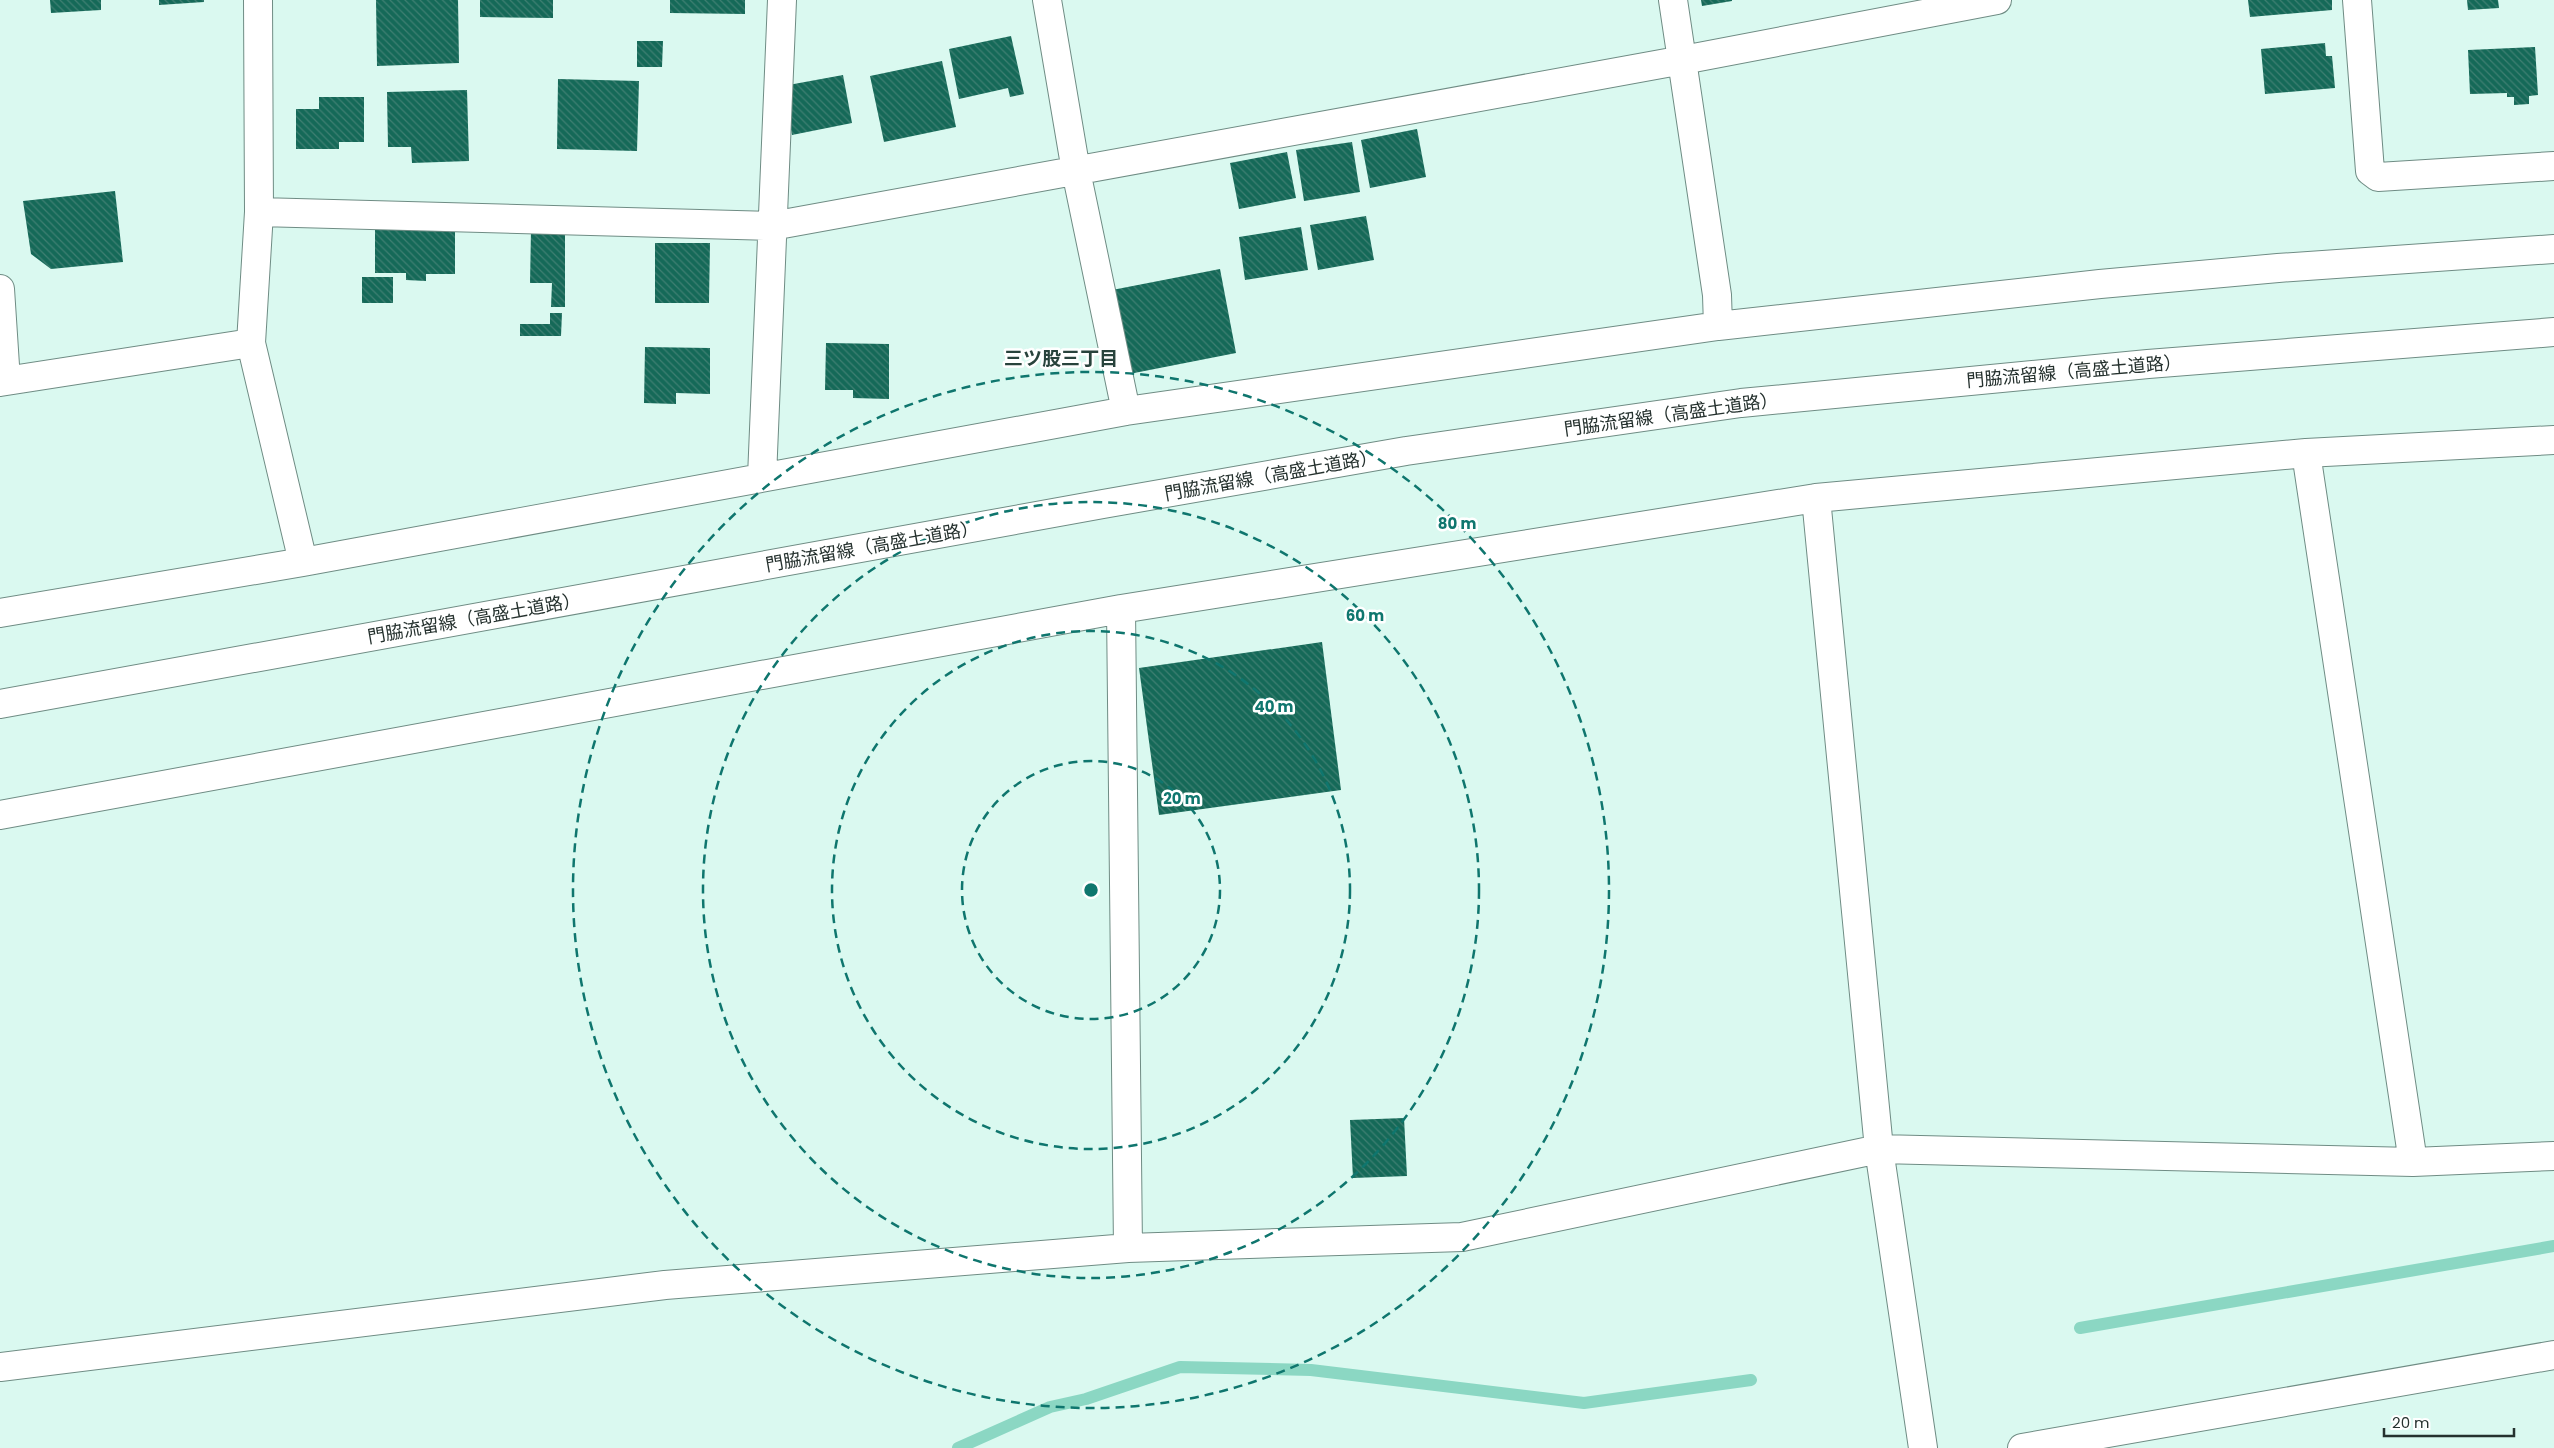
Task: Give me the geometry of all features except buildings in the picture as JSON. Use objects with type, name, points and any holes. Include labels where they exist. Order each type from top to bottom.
[{"type":"street","points":[[258,0],[259,212],[252,343],[304,562]]},
{"type":"street","points":[[762,477],[782,0]]},
{"type":"street","points":[[1047,0],[1076,171],[1126,411]]},
{"type":"street","points":[[1673,0],[1717,295],[1718,326]]},
{"type":"street","points":[[259,212],[772,226],[1683,60],[1935,6],[1997,0]]},
{"type":"street","points":[[2356,0],[2370,171],[2378,177],[2554,166]]},
{"type":"street","points":[[0,613],[304,562],[1126,411],[1718,326],[2100,284],[2278,268],[2554,249]]},
{"type":"street","points":[[0,289],[3,381],[252,343]]},
{"type":"street","name":"門脇流留線（高盛土道路）","points":[[0,704],[1113,502],[1416,450],[1742,403],[2158,363],[2554,332]]},
{"type":"street","points":[[0,815],[1121,609],[1816,498],[2306,453],[2554,440]]},
{"type":"street","points":[[2306,453],[2413,1162]]},
{"type":"street","points":[[1816,498],[1879,1150],[1923,1448]]},
{"type":"street","points":[[1121,609],[1128,1248]]},
{"type":"street","points":[[0,1367],[665,1285],[1128,1248],[1462,1237],[1879,1150],[2413,1162],[2554,1156]]},
{"type":"street","points":[[2022,1448],[2554,1356]]},
{"type":"waterway","points":[[2080,1328],[2554,1246]]},
{"type":"waterway","points":[[958,1448],[1050,1407],[1086,1399],[1180,1367],[1311,1370],[1584,1403],[1751,1380]]},
{"type":"district","name":"三ツ股三丁目","points":[[1061,358]]}]
